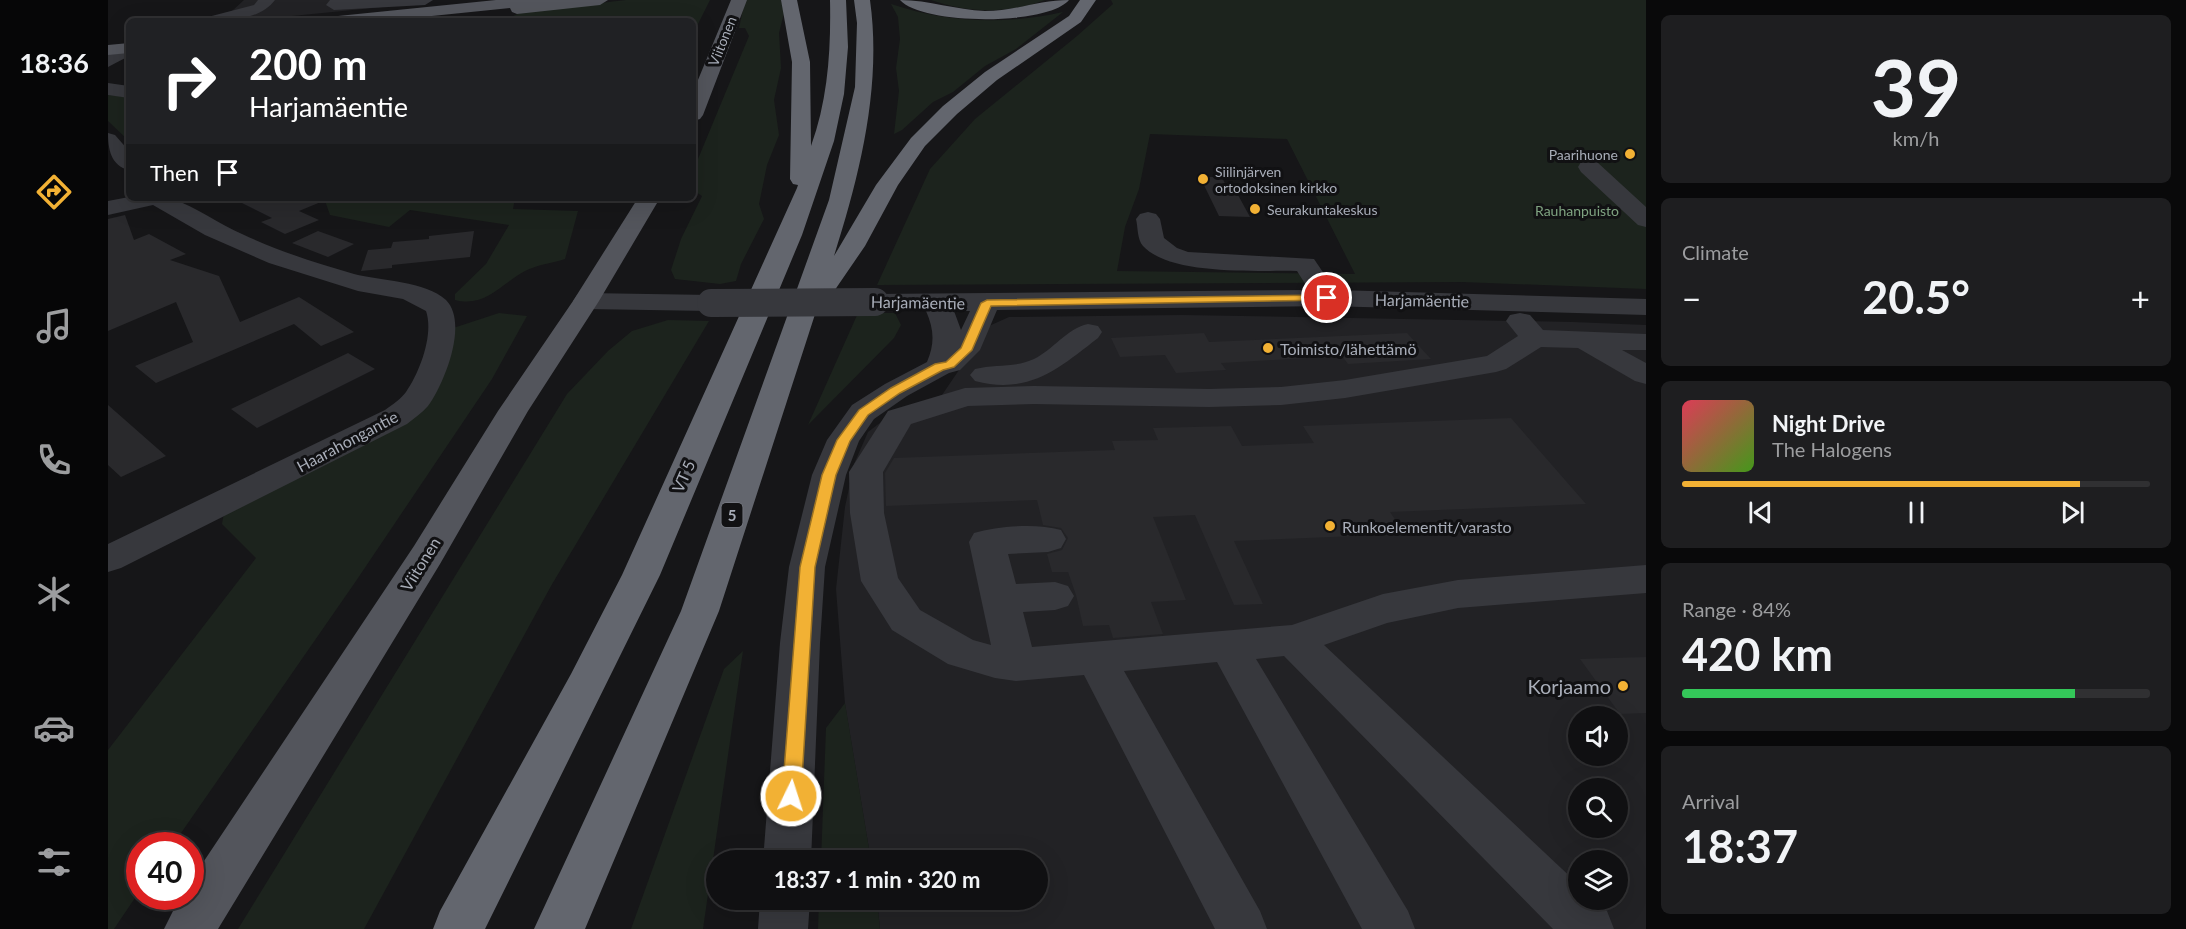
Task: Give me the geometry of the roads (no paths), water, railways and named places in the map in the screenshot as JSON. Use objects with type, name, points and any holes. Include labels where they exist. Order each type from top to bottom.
[{"type":"highway","points":[[789,0],[801,62],[801,207]]},
{"type":"highway","name":"VT 5","points":[[458,929],[628,602],[801,207],[823,139],[850,86],[838,0]]},
{"type":"highway","name":"VT 5","points":[[559,929],[700,612],[840,200],[850,86],[865,23],[861,0]]},
{"type":"highway","points":[[908,0],[951,13],[993,15],[1050,7],[1062,0]]},
{"type":"highway","points":[[797,325],[854,246],[887,185],[918,142],[950,110],[991,76],[1075,19],[1088,0]]},
{"type":"main road","points":[[367,18],[540,0]]},
{"type":"main road","points":[[430,18],[600,0]]},
{"type":"main road","name":"Viitonen","points":[[696,104],[711,46],[739,0]]},
{"type":"main road","points":[[500,18],[520,9]]},
{"type":"main road","points":[[461,15],[482,18]]},
{"type":"main road","points":[[108,43],[126,42]]},
{"type":"main road","points":[[108,50],[126,48]]},
{"type":"main road","name":"Viitonen","points":[[189,929],[427,555],[513,411],[586,301],[647,201]]},
{"type":"street","points":[[207,16],[228,0]]},
{"type":"street","points":[[207,16],[259,8],[267,0]]},
{"type":"street","points":[[339,0],[334,5],[425,0]]},
{"type":"street","points":[[108,64],[126,50]]},
{"type":"street","points":[[108,64],[126,58]]},
{"type":"street","points":[[108,89],[126,92]]},
{"type":"street","points":[[109,141],[126,161]]},
{"type":"street","points":[[1589,167],[1646,220]]},
{"type":"street","points":[[108,208],[142,201]]},
{"type":"street","name":"Haarahongantie","points":[[108,559],[396,417],[419,396],[431,372],[441,332],[442,317],[438,306],[417,295],[359,283],[263,253],[214,231],[162,201]]},
{"type":"street","points":[[1148,219],[1152,241],[1168,253],[1186,259],[1300,255],[1327,298]]},
{"type":"street","name":"Harjamäentie","points":[[586,301],[987,303],[1327,298],[1646,307]]},
{"type":"street","points":[[1503,302],[1535,338]]},
{"type":"street","points":[[936,303],[950,338],[939,367]]},
{"type":"street","points":[[788,850],[800,643],[807,567],[829,475],[843,440],[863,412],[896,390],[939,367],[950,364],[966,350],[987,303]]},
{"type":"street","points":[[939,367],[970,375],[1024,374],[1047,364],[1088,332]]},
{"type":"street","points":[[1646,342],[1535,338],[1496,363],[1345,389],[1281,396],[1209,398],[1089,394],[965,398],[899,418],[866,472],[867,513],[880,581],[906,620],[962,653],[995,662],[1016,664],[1293,640],[1383,609],[1458,594],[1646,579]]},
{"type":"street","points":[[1584,339],[1645,375]]},
{"type":"street","points":[[1016,664],[987,542],[1048,539]]},
{"type":"street","points":[[1000,599],[1055,596]]},
{"type":"street","points":[[1293,640],[1589,929]]},
{"type":"street","points":[[1228,646],[1390,929]]},
{"type":"street","points":[[1096,658],[1242,929]]},
{"type":"street","points":[[783,929],[784,910]]},
{"type":"place","name":"Paarihuone","points":[[1630,154]]},
{"type":"place","name":"Siilinjärven ortodoksinen kirkko","points":[[1203,179]]},
{"type":"place","name":"Seurakuntakeskus","points":[[1255,209]]},
{"type":"place","name":"Toimisto/lähettämö","points":[[1268,348]]},
{"type":"place","name":"Runkoelementit/varasto","points":[[1330,526]]},
{"type":"place","name":"Korjaamo","points":[[1623,686]]},
{"type":"park label","name":"Rauhanpuisto","points":[[1577,210]]}]
